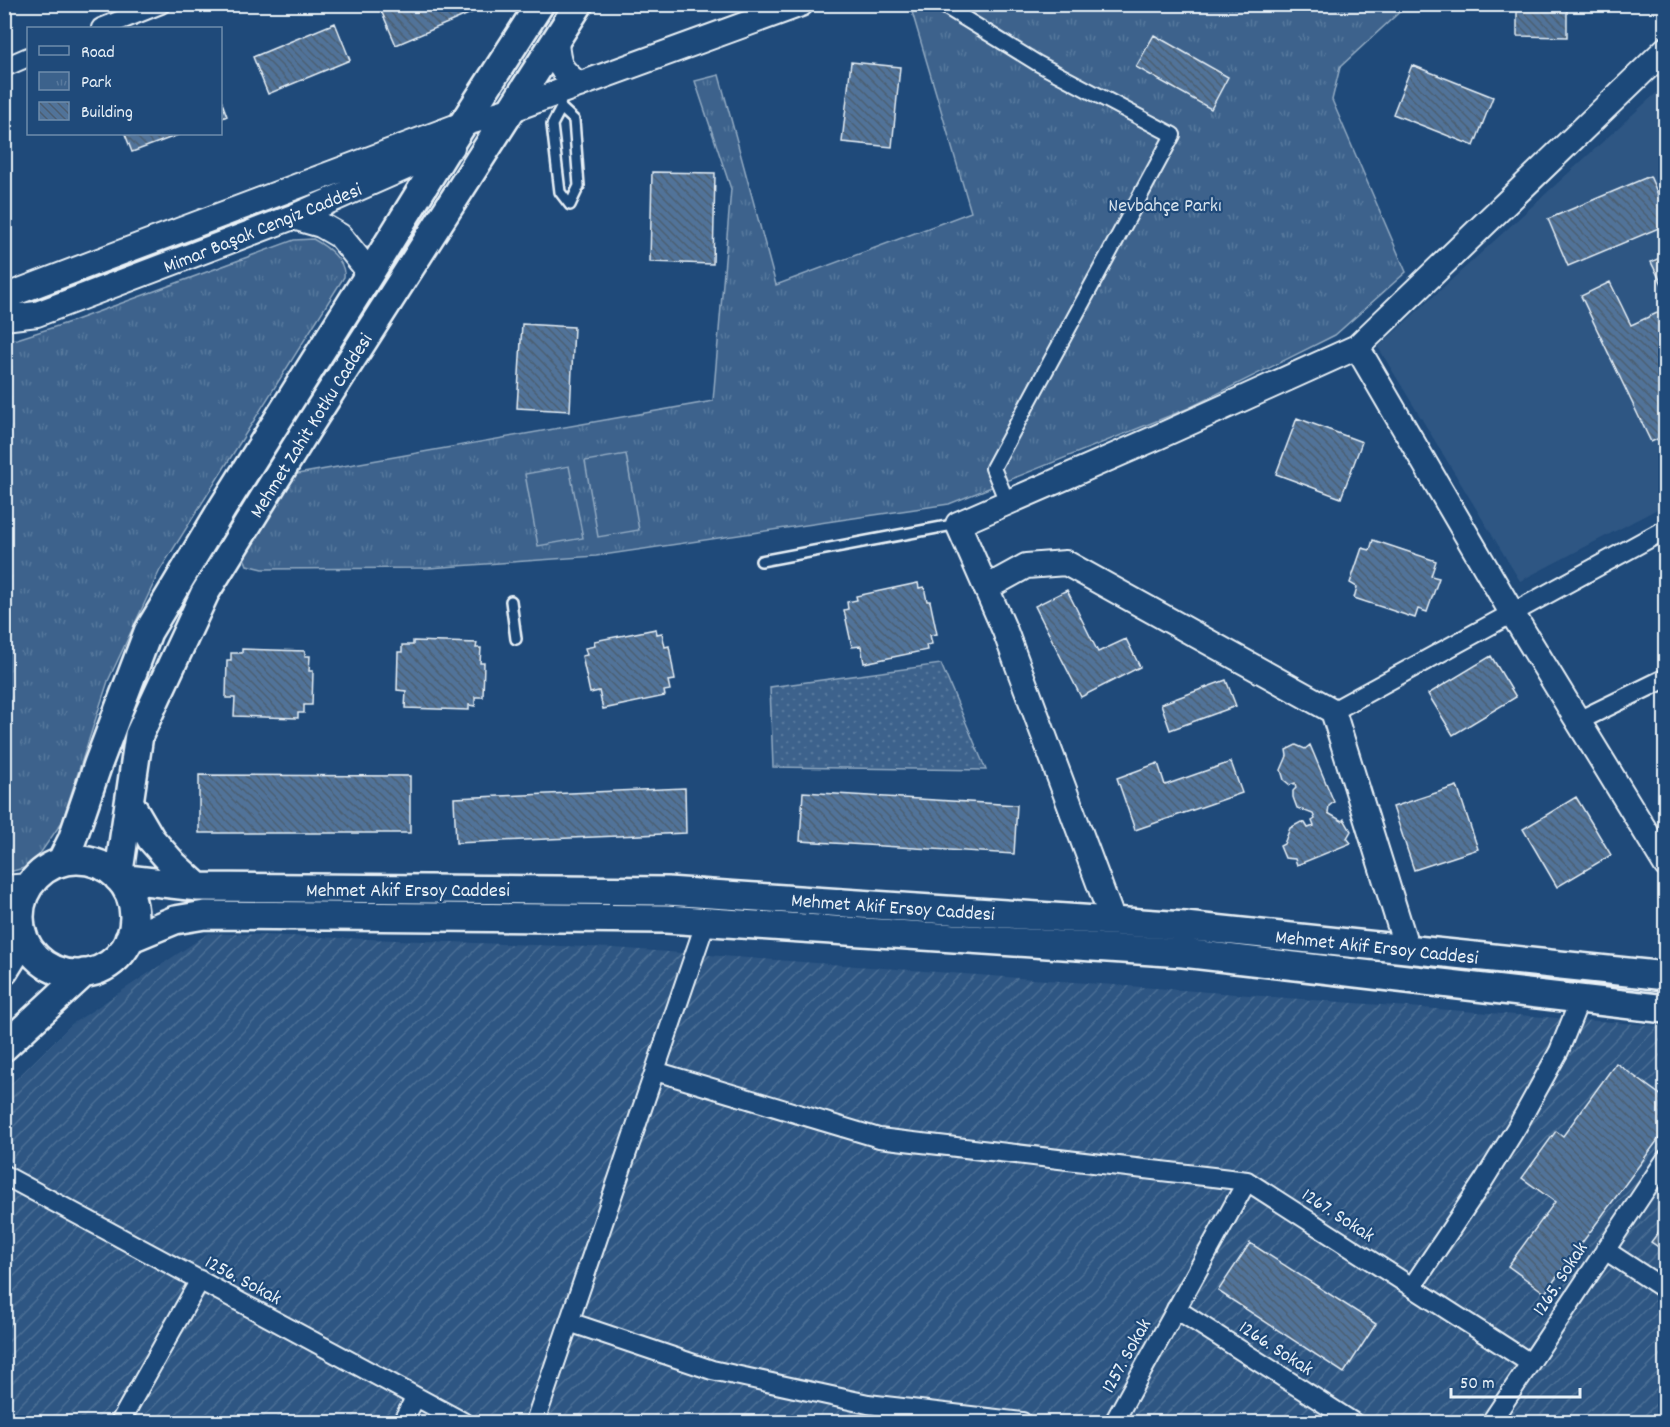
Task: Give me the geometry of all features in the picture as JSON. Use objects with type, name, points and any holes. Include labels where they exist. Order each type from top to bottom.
[{"type":"main road","name":"Mehmet Zahit Kotku Caddesi","points":[[61,862],[72,840],[148,632],[223,507],[540,4]]},
{"type":"main road","name":"Mehmet Zahit Kotku Caddesi","points":[[118,878],[139,735],[205,593],[579,4]]},
{"type":"main road","points":[[130,803],[151,840],[198,887]]},
{"type":"main road","points":[[4,971],[14,934],[20,926],[22,898],[17,887],[48,867],[76,860],[92,862],[106,868],[128,891],[133,906],[134,923],[122,952],[98,970],[72,974],[48,966],[14,934]]},
{"type":"main road","name":"Mehmet Akif Ersoy Caddesi","points":[[118,878],[198,887],[667,891],[1185,926],[1665,976]]},
{"type":"main road","name":"Mehmet Akif Ersoy Caddesi","points":[[129,939],[175,920],[205,915],[666,919],[1183,953],[1665,1009]]},
{"type":"main road","points":[[1113,921],[1114,949]]},
{"type":"main road","points":[[1407,949],[1408,979]]},
{"type":"main road","points":[[4,1047],[84,973]]},
{"type":"street","points":[[104,27],[161,4]]},
{"type":"street","name":"Mimar Başak Cengiz Caddesi","points":[[4,297],[463,124],[566,95],[801,4]]},
{"type":"street","points":[[941,4],[1037,63],[1173,135],[993,468],[1007,502]]},
{"type":"street","points":[[556,42],[558,62],[567,75],[566,95]]},
{"type":"street","points":[[1113,921],[1005,631],[958,524],[1357,347],[1665,50]]},
{"type":"street","points":[[4,65],[5,67],[27,57]]},
{"type":"street","name":"Mimar Başak Cengiz Caddesi","points":[[4,318],[37,314],[294,218],[446,150],[510,110]]},
{"type":"street","points":[[294,218],[321,225],[340,236],[370,273]]},
{"type":"street","points":[[1357,347],[1512,613],[1665,865]]},
{"type":"street","points":[[1333,711],[1665,529]]},
{"type":"street","points":[[986,588],[1026,566],[1066,563],[1333,711],[1407,949]]},
{"type":"street","points":[[1578,721],[1665,678]]},
{"type":"street","points":[[534,1422],[706,921]]},
{"type":"street","points":[[1412,1287],[1484,1180],[1523,1116],[1559,1051],[1580,999]]},
{"type":"street","points":[[655,1071],[879,1138],[1247,1181],[1176,1309]]},
{"type":"street","name":"1265. Sokak","points":[[1491,1422],[1665,1159]]},
{"type":"street","name":"1256. Sokak","points":[[4,1174],[463,1422]]},
{"type":"street","name":"1267. Sokak","points":[[1247,1181],[1530,1363]]},
{"type":"street","points":[[1605,1250],[1665,1290]]},
{"type":"street","points":[[120,1422],[200,1280]]},
{"type":"street","name":"1257. Sokak","points":[[1114,1422],[1176,1309]]},
{"type":"street","name":"1266. Sokak","points":[[1176,1309],[1353,1422]]},
{"type":"street","points":[[569,1322],[723,1372],[868,1404],[1022,1422]]},
{"type":"street","points":[[402,1422],[416,1397]]},
{"type":"lane","points":[[566,95],[574,120],[579,186],[570,205],[560,192],[552,125],[566,95]]},
{"type":"lane","points":[[761,561],[958,524]]},
{"type":"lane","points":[[510,601],[516,639]]},
{"type":"shaded area","points":[[1665,85],[1665,505],[1520,581],[1378,347]]},
{"type":"shaded area","points":[[209,933],[614,948],[1665,1026],[1665,1422],[5,1422],[5,1090],[72,1024]]},
{"type":"green space","name":"Nevbahçe Parkı","points":[[910,5],[1407,5],[1340,67],[1332,100],[1406,272],[1335,335],[1189,408],[949,504],[596,556],[429,568],[263,569],[247,565],[244,558],[245,552],[292,475],[713,401],[731,189],[695,81],[719,75],[776,285],[971,212]]},
{"type":"green space","points":[[313,239],[338,259],[344,271],[344,277],[160,570],[108,681],[62,822],[37,858],[24,868],[5,873],[5,340],[17,339],[70,322],[294,240]]},
{"type":"green space","points":[[626,454],[639,530],[598,537],[585,461]]},
{"type":"green space","points":[[569,466],[583,538],[538,546],[525,474]]},
{"type":"green space","points":[[941,664],[986,770],[773,767],[770,687]]},
{"type":"building","points":[[387,4],[484,4],[485,7],[396,45],[380,8]]},
{"type":"building","points":[[1517,4],[1567,4],[1567,37],[1517,36]]},
{"type":"building","points":[[335,23],[350,60],[268,94],[253,57]]},
{"type":"building","points":[[1154,35],[1228,77],[1211,109],[1136,67]]},
{"type":"building","points":[[851,62],[900,67],[892,147],[842,142]]},
{"type":"building","points":[[1412,65],[1493,97],[1474,146],[1393,114]]},
{"type":"building","points":[[222,102],[227,116],[222,118]]},
{"type":"building","points":[[125,135],[178,135],[132,152]]},
{"type":"building","points":[[652,172],[715,173],[713,264],[650,262]]},
{"type":"building","points":[[1650,176],[1666,213],[1666,225],[1568,266],[1548,219]]},
{"type":"building","points":[[1666,255],[1666,292],[1651,262]]},
{"type":"building","points":[[1610,282],[1631,325],[1666,309],[1666,435],[1651,442],[1581,296]]},
{"type":"building","points":[[522,324],[574,327],[570,411],[517,408]]},
{"type":"building","points":[[1297,418],[1362,442],[1341,498],[1276,474]]},
{"type":"building","points":[[1373,540],[1436,561],[1431,576],[1439,578],[1427,612],[1418,609],[1415,618],[1354,598],[1357,587],[1350,583],[1362,548],[1370,550]]},
{"type":"building","points":[[918,583],[919,588],[924,587],[927,601],[930,601],[937,634],[930,635],[932,644],[926,645],[927,650],[864,663],[861,646],[852,647],[844,610],[848,609],[847,602],[857,600],[856,596]]},
{"type":"building","points":[[1067,590],[1098,652],[1126,639],[1140,667],[1081,697],[1035,606]]},
{"type":"building","points":[[656,629],[657,634],[662,633],[665,647],[669,646],[675,680],[668,681],[670,690],[664,691],[665,696],[603,709],[599,691],[590,693],[582,656],[587,655],[585,648],[595,646],[594,641]]},
{"type":"building","points":[[413,641],[477,643],[476,648],[481,648],[480,663],[484,663],[483,697],[475,697],[475,706],[469,705],[469,710],[405,708],[406,691],[397,690],[398,652],[402,652],[402,645],[413,645]]},
{"type":"building","points":[[242,649],[305,651],[305,656],[310,656],[309,671],[313,671],[312,705],[304,705],[304,713],[298,713],[298,718],[234,716],[235,698],[226,698],[227,660],[231,660],[231,653],[242,653]]},
{"type":"building","points":[[1491,656],[1516,697],[1453,735],[1428,694]]},
{"type":"building","points":[[1226,680],[1236,706],[1170,730],[1161,704]]},
{"type":"building","points":[[1296,745],[1305,749],[1310,745],[1334,802],[1329,806],[1328,813],[1342,821],[1344,819],[1351,831],[1347,838],[1351,843],[1297,865],[1295,859],[1285,858],[1280,846],[1284,844],[1290,828],[1301,822],[1305,823],[1308,828],[1314,826],[1312,821],[1315,819],[1313,814],[1297,808],[1293,797],[1295,783],[1290,785],[1284,780],[1281,770],[1287,756],[1286,750]]},
{"type":"building","points":[[1231,762],[1242,793],[1135,830],[1117,778],[1158,763],[1165,785]]},
{"type":"building","points":[[199,775],[410,776],[410,833],[199,833]]},
{"type":"building","points":[[1457,786],[1478,849],[1414,870],[1393,807]]},
{"type":"building","points":[[685,788],[686,833],[456,843],[454,798]]},
{"type":"building","points":[[803,792],[1017,805],[1014,854],[800,841]]},
{"type":"building","points":[[1576,797],[1611,855],[1557,887],[1523,829]]},
{"type":"building","points":[[1616,1063],[1666,1099],[1666,1129],[1545,1293],[1508,1266],[1555,1202],[1522,1178],[1556,1131],[1563,1136]]},
{"type":"building","points":[[1666,1222],[1666,1252],[1651,1242]]},
{"type":"building","points":[[1250,1243],[1376,1324],[1344,1373],[1218,1291]]}]
